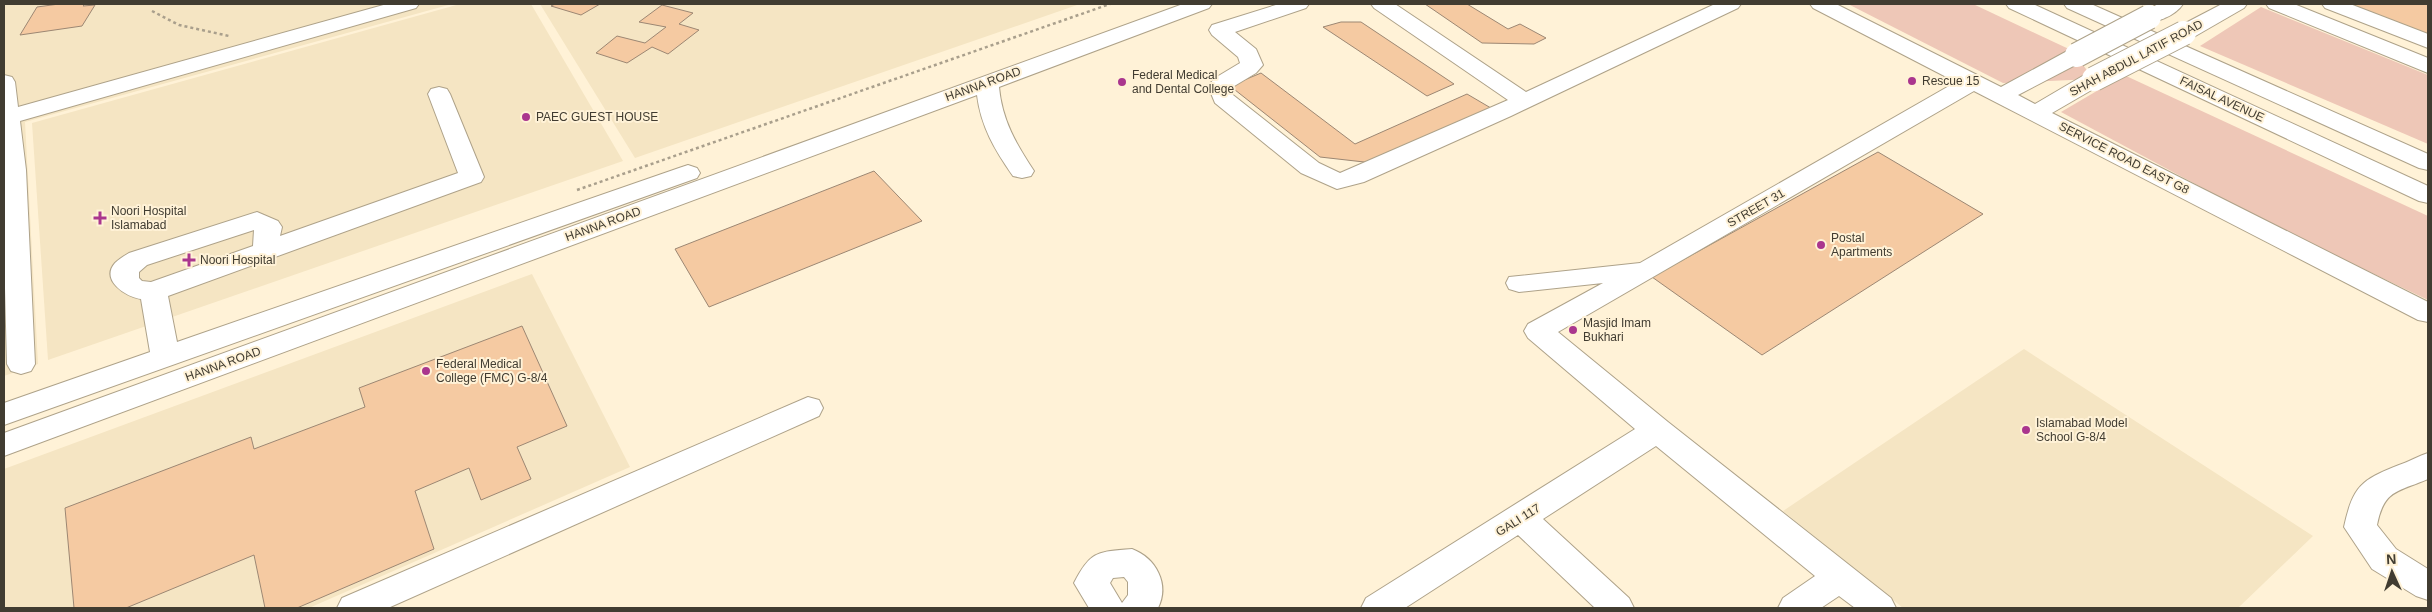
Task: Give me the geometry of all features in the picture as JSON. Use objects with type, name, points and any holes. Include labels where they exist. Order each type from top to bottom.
[{"type":"street","points":[[9,117],[409,4]]},
{"type":"street","name":"HANNA ROAD","points":[[4,445],[986,83],[1025,60],[1154,4]]},
{"type":"street","name":"HANNA ROAD","points":[[4,414],[682,176],[1025,60],[1202,4]]},
{"type":"street","points":[[1298,4],[1220,30],[1248,54],[1252,65],[1246,71],[1229,78],[1219,86],[1223,98],[1230,104],[1310,168],[1336,181],[1355,177],[1731,4]]},
{"type":"street","points":[[1381,4],[1515,93],[1521,101]]},
{"type":"street","name":"SERVICE ROAD EAST G8","points":[[1820,4],[2428,312]]},
{"type":"street","name":"FAISAL AVENUE","points":[[2016,4],[2428,195]]},
{"type":"street","name":"FAISAL AVENUE","points":[[2074,4],[2428,163]]},
{"type":"street","points":[[2000,96],[2173,4]]},
{"type":"street","name":"SHAH ABDUL LATIF ROAD","points":[[2035,113],[2094,79],[2237,4]]},
{"type":"street","points":[[2276,4],[2428,66]]},
{"type":"street","points":[[2332,4],[2428,42]]},
{"type":"street","points":[[4,82],[9,117],[9,234],[12,306],[20,364]]},
{"type":"street","name":"STREET 31","points":[[1657,430],[1538,331],[1648,270],[1973,82]]},
{"type":"street","points":[[986,83],[989,110],[999,139],[1022,170]]},
{"type":"street","points":[[265,250],[269,227],[257,220],[138,259],[125,269],[126,281],[135,289],[153,292],[265,250],[472,177],[439,94]]},
{"type":"street","points":[[1518,284],[1648,270]]},
{"type":"street","points":[[153,292],[166,356]]},
{"type":"street","points":[[354,608],[808,408]]},
{"type":"street","points":[[1657,430],[1879,608]]},
{"type":"street","name":"GALI 117","points":[[1378,608],[1522,518],[1657,430]]},
{"type":"street","points":[[2428,465],[2422,470],[2385,482],[2371,492],[2364,505],[2360,527],[2384,559],[2428,586]]},
{"type":"street","points":[[1522,518],[1617,608]]},
{"type":"street","points":[[1108,608],[1091,583],[1104,565],[1132,563],[1145,578],[1145,600],[1137,608]]},
{"type":"street","points":[[1795,608],[1840,577]]},
{"type":"path","points":[[152,11],[179,25],[234,36]]},
{"type":"shaded area","points":[[4,4],[452,4],[25,122],[38,364],[4,376]]},
{"type":"shaded area","name":"Noori Hospital","points":[[460,4],[531,4],[623,161],[48,360],[32,123]]},
{"type":"shaded area","points":[[540,4],[1080,4],[635,158]]},
{"type":"shaded area","points":[[1848,4],[1973,4],[2071,50],[2094,79],[2003,83]]},
{"type":"shaded area","points":[[2261,7],[2428,75],[2428,144],[2200,46]]},
{"type":"shaded area","points":[[2124,75],[2428,216],[2428,300],[2268,223],[2061,112]]},
{"type":"shaded area","name":"Federal Medical College (FMC) G-8/4","points":[[532,274],[630,467],[309,608],[4,608],[4,469]]},
{"type":"shaded area","name":"Islamabad Model School G-8/4","points":[[2024,349],[2313,536],[2238,608],[1903,608],[1783,511]]},
{"type":"building","points":[[59,4],[95,5],[82,26],[20,35],[37,7]]},
{"type":"building","points":[[555,4],[600,4],[581,15],[551,6]]},
{"type":"building","points":[[1425,4],[1467,4],[1508,29],[1520,24],[1546,38],[1534,44],[1482,43]]},
{"type":"building","points":[[2346,4],[2428,4],[2428,36]]},
{"type":"building","points":[[662,5],[693,13],[679,24],[699,30],[668,54],[652,47],[627,63],[596,53],[617,36],[645,43],[666,27],[639,22]]},
{"type":"building","points":[[1341,22],[1361,22],[1454,84],[1427,96],[1323,27]]},
{"type":"building","points":[[1261,73],[1355,144],[1467,94],[1496,111],[1373,163],[1320,157],[1230,86]]},
{"type":"building","name":"Postal Apartments","points":[[1878,152],[1983,214],[1762,355],[1652,277]]},
{"type":"building","points":[[874,171],[922,221],[709,307],[675,249]]},
{"type":"building","name":"Federal Medical College (FMC) G-8/4","points":[[522,326],[567,426],[517,447],[531,479],[481,500],[469,468],[415,491],[434,549],[297,608],[265,608],[254,555],[126,608],[74,608],[65,508],[251,437],[254,449],[365,407],[359,388]]},
{"type":"place","name":"Rescue 15","points":[[1912,81]]},
{"type":"place","name":"Federal Medical and Dental College","points":[[1122,82]]},
{"type":"place","name":"PAEC GUEST HOUSE","points":[[526,117]]},
{"type":"place","name":"Noori Hospital Islamabad","points":[[100,218]]},
{"type":"place","name":"Postal Apartments","points":[[1821,245]]},
{"type":"place","name":"Noori Hospital","points":[[189,260]]},
{"type":"place","name":"Masjid Imam Bukhari","points":[[1573,330]]},
{"type":"place","name":"Federal Medical College (FMC) G-8/4","points":[[426,371]]},
{"type":"place","name":"Islamabad Model School G-8/4","points":[[2026,430]]}]
